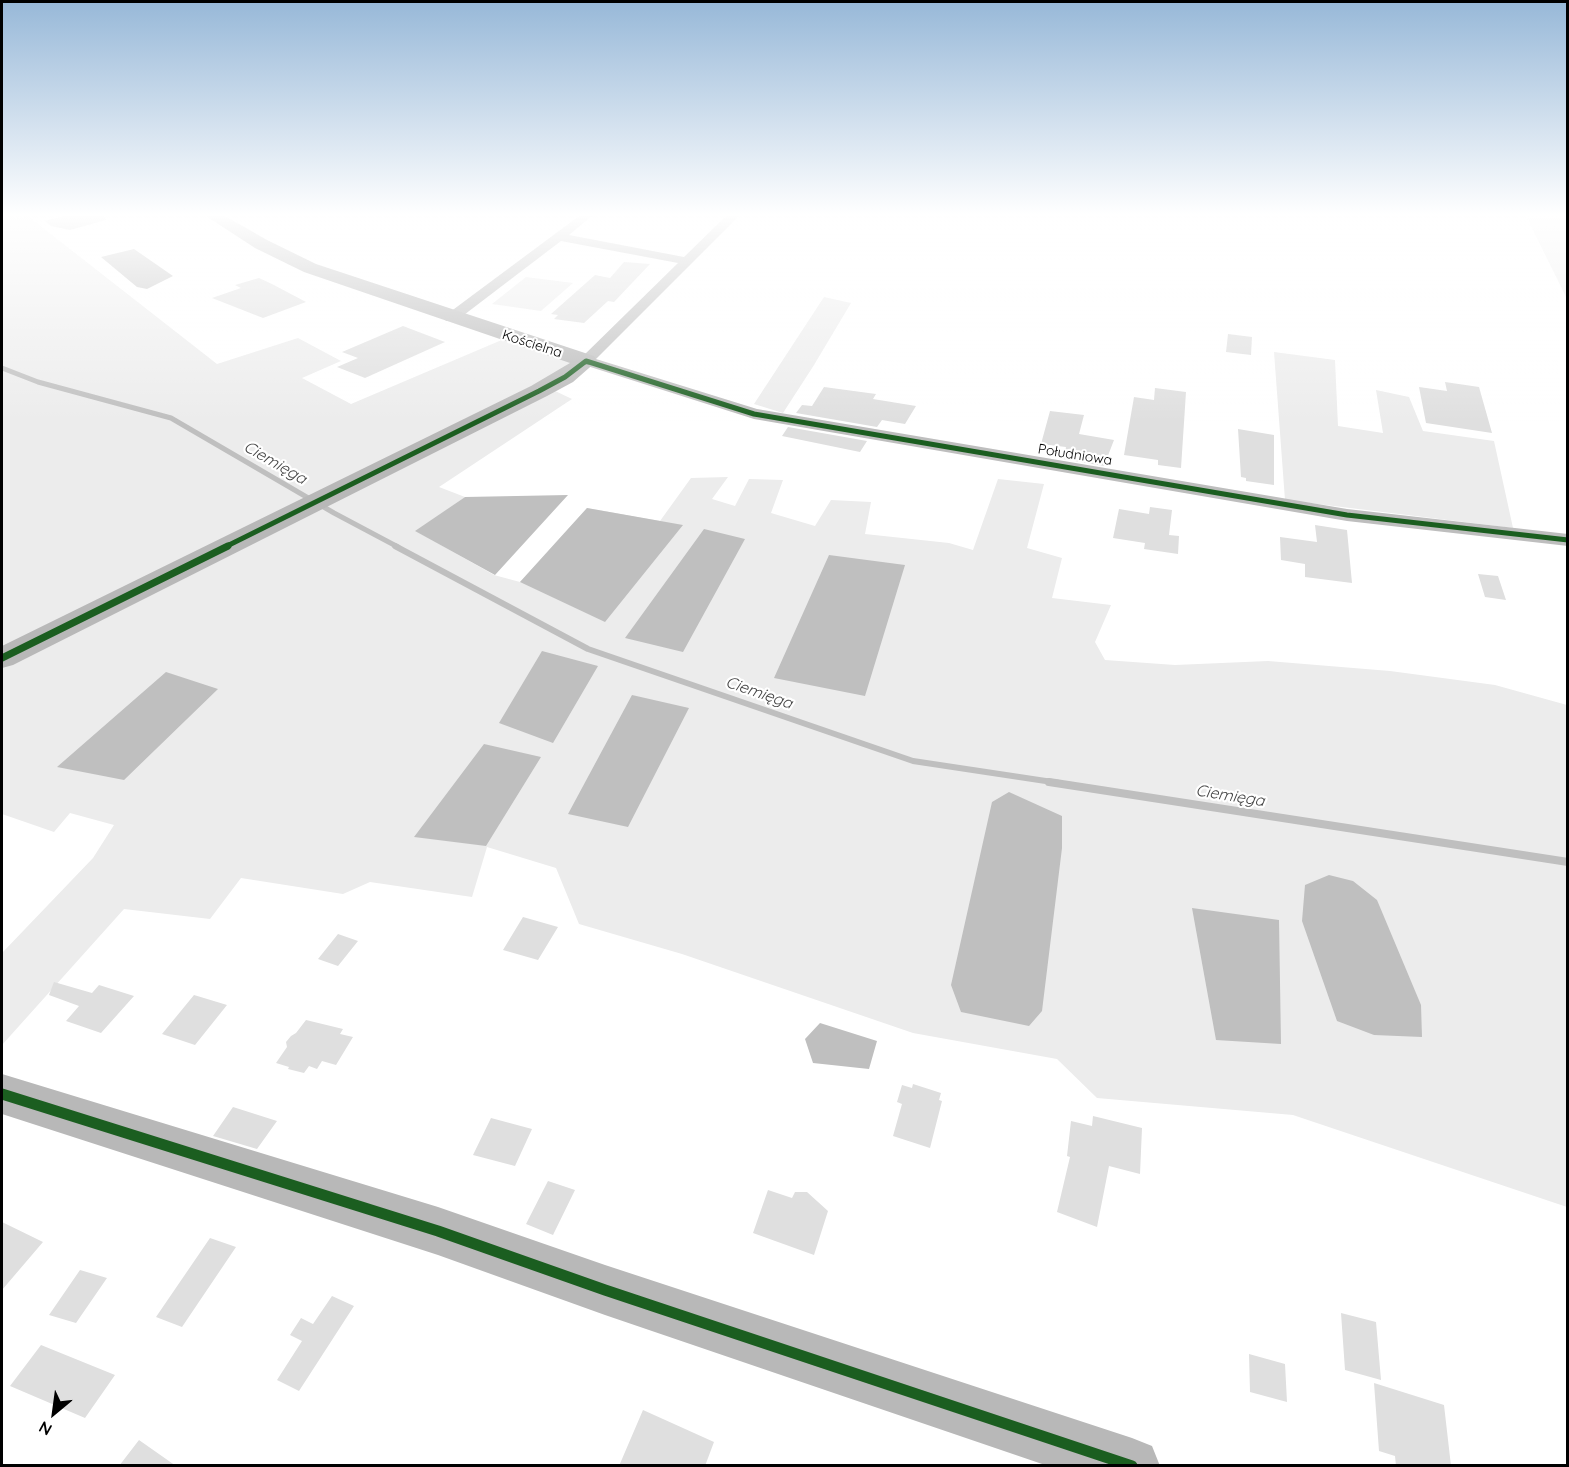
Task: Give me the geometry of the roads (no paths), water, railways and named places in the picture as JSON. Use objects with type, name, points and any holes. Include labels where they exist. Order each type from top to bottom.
[{"type":"street","name":"Kościelna","points":[[356,284],[451,318],[586,361]]},
{"type":"street","points":[[451,318],[496,284]]},
{"type":"street","points":[[2,658],[565,377],[586,361],[663,284]]},
{"type":"street","name":"Południowa","points":[[586,361],[754,414],[1347,515],[1568,540]]},
{"type":"street","points":[[2,1094],[438,1231],[617,1294],[1132,1466]]},
{"type":"waterway","name":"Ciemięga","points":[[2,368],[38,382],[171,418],[334,513],[398,547]]},
{"type":"waterway","name":"Ciemięga","points":[[395,546],[588,649],[913,761],[1059,783]]},
{"type":"waterway","name":"Ciemięga","points":[[1049,782],[1568,862]]}]
